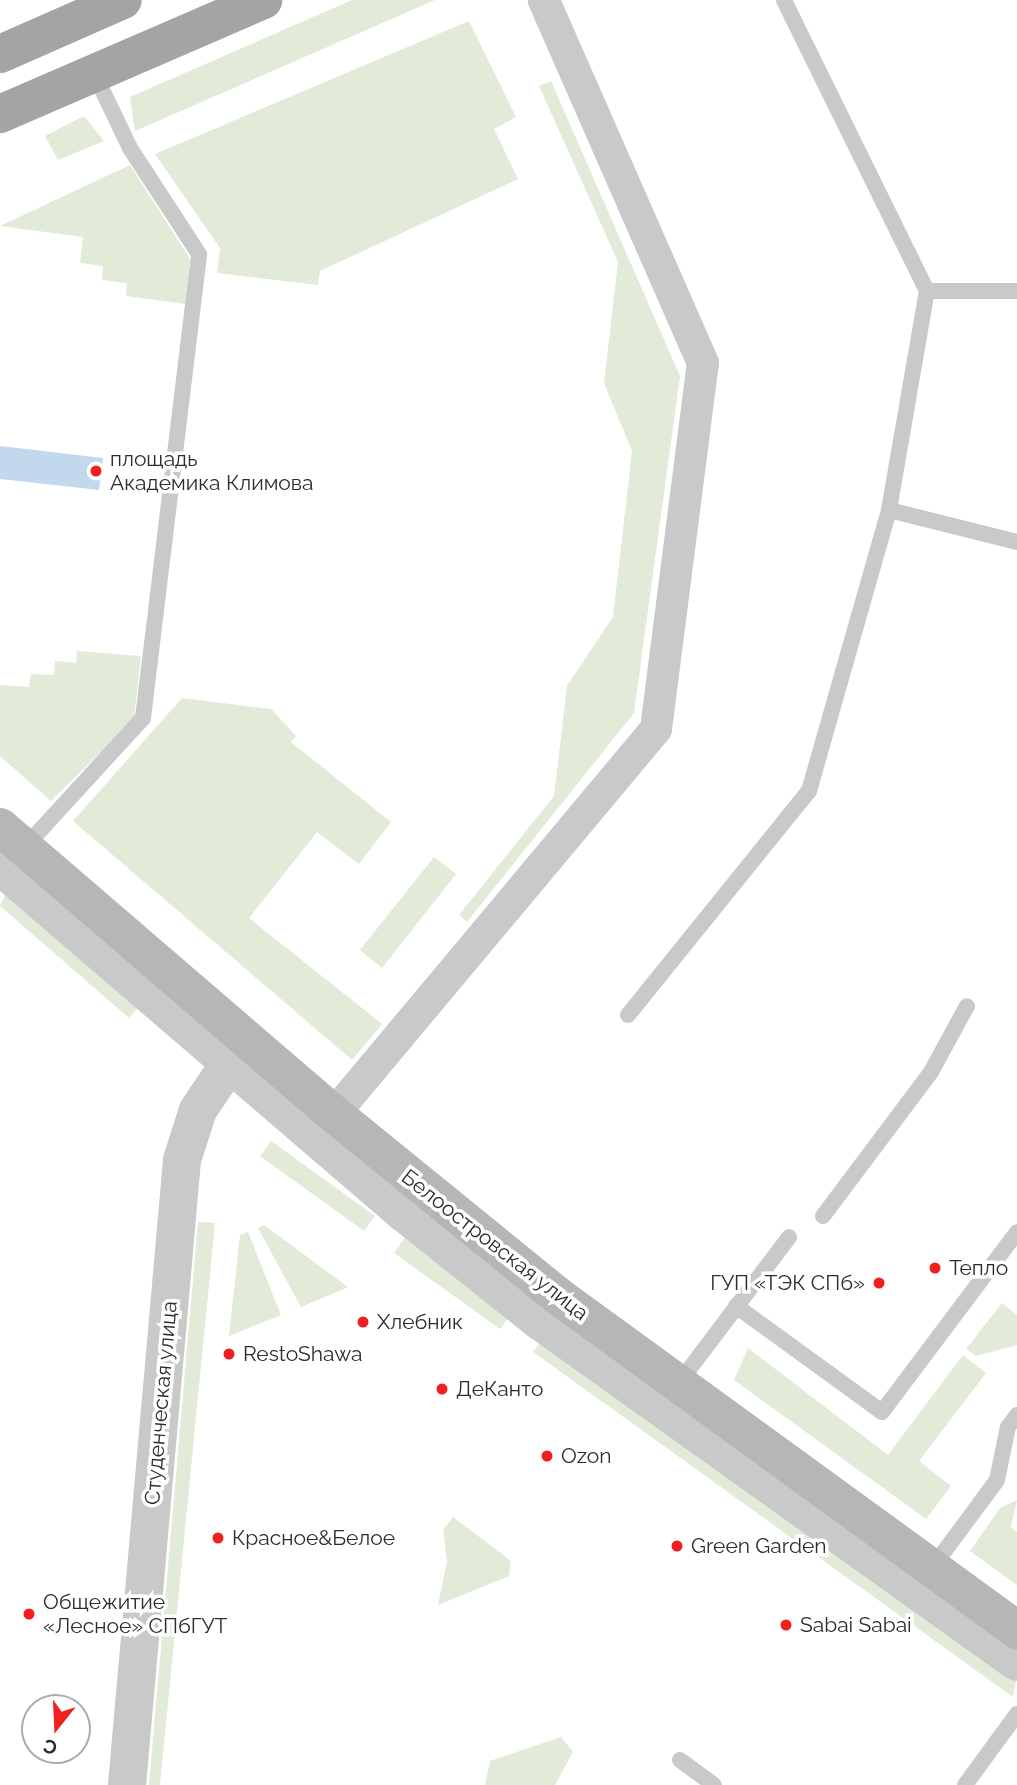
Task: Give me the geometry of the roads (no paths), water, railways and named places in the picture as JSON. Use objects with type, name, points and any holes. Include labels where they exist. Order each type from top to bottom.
[{"type":"main road","points":[[0,114],[262,0]]},
{"type":"main road","points":[[0,54],[120,1]]},
{"type":"main road","name":"Белоостровская улица","points":[[7,852],[237,1050],[334,1115],[924,1579],[1017,1630]]},
{"type":"street","points":[[334,1115],[408,1021],[656,729],[703,363],[544,0]]},
{"type":"street","name":"Белоостровская улица","points":[[237,1050],[540,1321],[924,1579],[1017,1662]]},
{"type":"street","name":"Студенческая улица","points":[[127,1785],[182,1160],[198,1110],[237,1050]]},
{"type":"lane","points":[[628,1014],[808,791],[889,510],[927,291],[784,0]]},
{"type":"lane","points":[[7,852],[144,718],[199,254],[130,148],[94,73]]},
{"type":"lane","points":[[927,291],[1017,291]]},
{"type":"lane","points":[[889,510],[1017,542]]},
{"type":"lane","points":[[823,1216],[931,1072],[967,1006]]},
{"type":"lane","points":[[736,1306],[882,1412],[1017,1232]]},
{"type":"lane","points":[[678,1384],[789,1237]]},
{"type":"lane","points":[[924,1579],[997,1480],[1010,1455],[1017,1415]]},
{"type":"lane","points":[[965,1785],[1017,1714]]},
{"type":"lane","points":[[680,1760],[714,1785]]},
{"type":"water","points":[[0,446],[103,458],[99,490],[0,479]]},
{"type":"place","name":"площадь Академика Климова","points":[[96,471]]},
{"type":"place","name":"Тепло","points":[[935,1268]]},
{"type":"place","name":"ГУП «ТЭК СПб»","points":[[879,1283]]},
{"type":"place","name":"Хлебник","points":[[363,1322]]},
{"type":"place","name":"RestoShawa","points":[[229,1354]]},
{"type":"place","name":"ДеКанто","points":[[442,1389]]},
{"type":"place","name":"Ozon","points":[[547,1456]]},
{"type":"place","name":"Красное&Белое","points":[[218,1538]]},
{"type":"place","name":"Green Garden","points":[[677,1546]]},
{"type":"place","name":"Общежитие «Лесное» СПбГУТ","points":[[29,1614]]},
{"type":"place","name":"Sabai Sabai","points":[[786,1625]]}]
